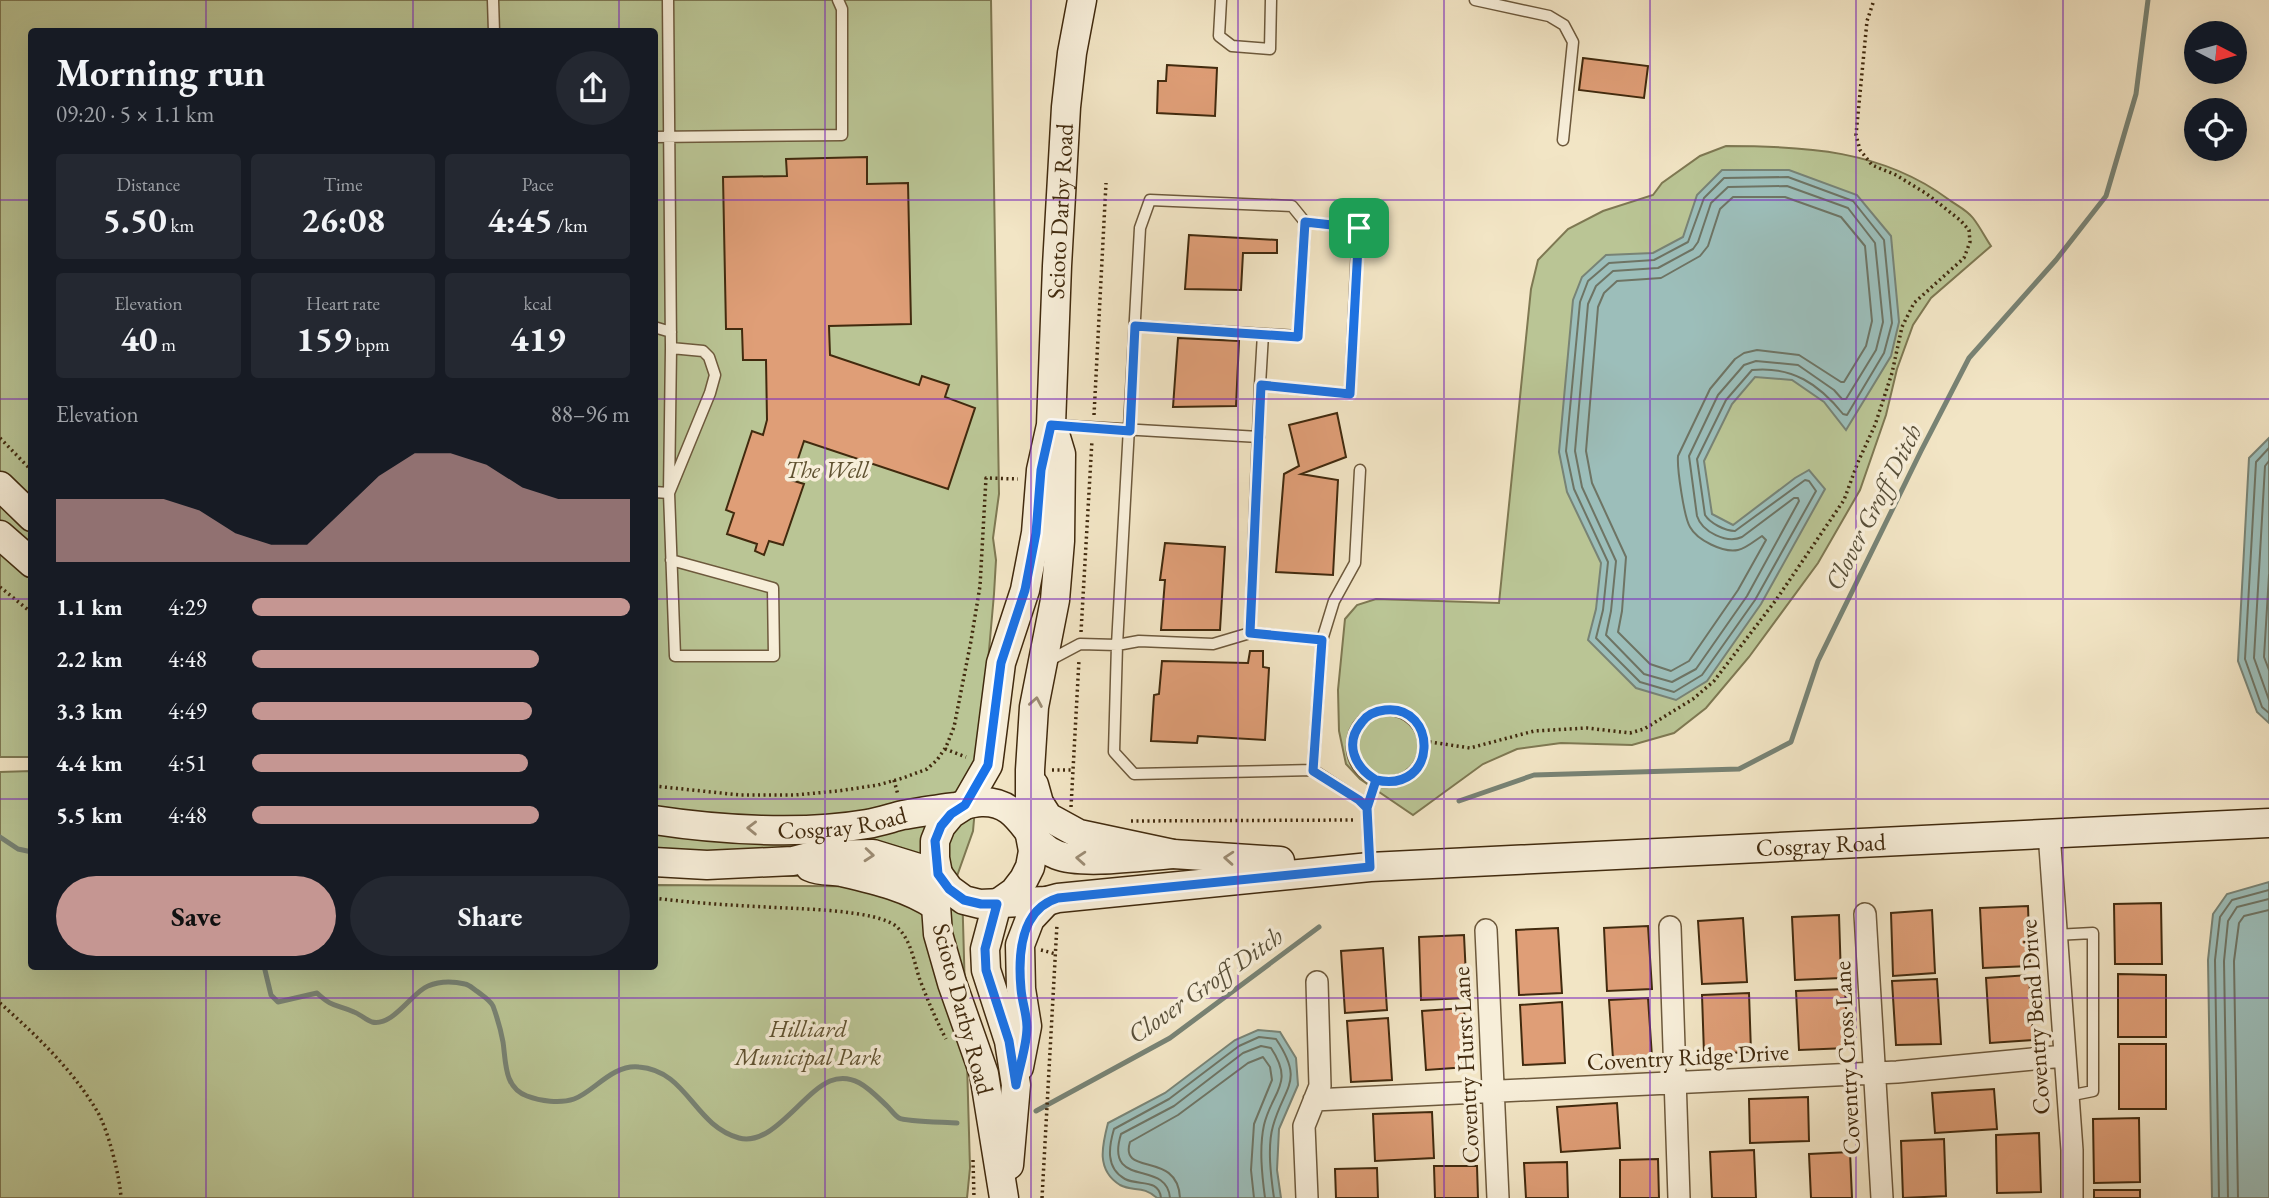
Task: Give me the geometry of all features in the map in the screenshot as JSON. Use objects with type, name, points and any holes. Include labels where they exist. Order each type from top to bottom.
[{"type":"main road","name":"Scioto Darby Road","points":[[1005,1198],[984,1074],[938,934],[935,841],[941,826],[951,814],[965,805],[988,765],[1001,663],[1025,590],[1036,533],[1041,470],[1051,425],[1066,107],[1082,0]]},
{"type":"main road","name":"Scioto Darby Road","points":[[1016,1085],[1009,1041],[986,970],[985,949],[997,904],[1014,892],[1030,867],[1036,769],[1034,707],[1055,600],[1060,541],[1061,454],[1051,425]]},
{"type":"main road","points":[[0,486],[28,513]]},
{"type":"main road","points":[[0,535],[28,560]]},
{"type":"main road","name":"Cosgray Road","points":[[1036,769],[1039,803],[1048,817],[1065,828],[1079,834],[1173,854]]},
{"type":"main road","name":"Cosgray Road","points":[[658,820],[732,828],[819,828],[867,824],[980,801],[995,803],[1011,810],[1023,821],[1030,835],[1058,856],[1088,859],[1173,854],[1370,867]]},
{"type":"main road","name":"Cosgray Road","points":[[658,862],[707,865],[793,861],[816,855],[873,854],[938,874],[949,889],[964,900],[997,904],[1370,867],[2269,823]]},
{"type":"main road","name":"Cosgray Road","points":[[793,861],[820,871],[838,872],[915,892],[936,906]]},
{"type":"main road","name":"Scioto Darby Road","points":[[1005,1198],[1016,1085],[1027,1026],[1021,989],[1020,945],[1030,919],[1047,901]]},
{"type":"street","name":"Coventry Bend Drive","points":[[2049,833],[2073,1198]]},
{"type":"street","name":"Coventry Cross Lane","points":[[1865,914],[1882,1198]]},
{"type":"street","points":[[1670,928],[1679,1198]]},
{"type":"street","name":"Coventry Hurst Lane","points":[[1486,930],[1498,1198]]},
{"type":"street","points":[[1307,1198],[1304,1126],[1320,1086],[1317,982]]},
{"type":"street","name":"Coventry Ridge Drive","points":[[1314,1100],[1875,1073],[2064,1056]]},
{"type":"lane","points":[[493,0],[494,28]]},
{"type":"lane","points":[[668,0],[671,332],[668,493],[675,656],[774,656],[773,588],[671,560]]},
{"type":"lane","points":[[658,138],[842,135],[842,9],[838,0]]},
{"type":"lane","points":[[1220,0],[1219,36],[1232,46],[1270,48],[1271,0]]},
{"type":"lane","points":[[1475,0],[1549,16],[1564,25],[1573,42],[1563,140]]},
{"type":"lane","points":[[1135,326],[1298,337],[1305,222],[1292,206],[1150,200],[1140,228],[1117,645],[1114,752],[1134,774],[1313,771],[1359,800],[1367,813]]},
{"type":"lane","points":[[1261,385],[1350,394],[1359,228],[1305,222]]},
{"type":"lane","points":[[658,328],[671,332]]},
{"type":"lane","points":[[1250,633],[1263,334]]},
{"type":"lane","points":[[668,493],[715,375],[709,357],[703,351],[671,348]]},
{"type":"lane","points":[[1051,425],[1259,437]]},
{"type":"lane","points":[[1313,771],[1322,640],[1334,601],[1355,563],[1360,470]]},
{"type":"lane","points":[[658,492],[668,493]]},
{"type":"lane","points":[[1043,664],[1080,644],[1117,645],[1139,641],[1213,644],[1250,633],[1322,640]]},
{"type":"lane","points":[[1388,709],[1400,711],[1412,717],[1420,727],[1425,751],[1422,762],[1415,771],[1397,782],[1376,780],[1365,774],[1357,764],[1352,752],[1352,740],[1365,718],[1388,709]]},
{"type":"lane","points":[[1370,867],[1367,813],[1376,780]]},
{"type":"lane","points":[[2055,935],[2093,933],[2093,1091],[2068,1096]]},
{"type":"path","points":[[1424,741],[1470,748],[1534,732],[1587,728],[1630,733],[1644,729],[1693,699],[1714,681],[1776,600],[1844,500],[1880,412],[1902,327],[1914,303],[1964,258],[1970,242],[1969,230],[1960,220],[1927,194],[1896,175],[1872,165],[1860,150],[1856,135],[1867,22],[1874,0]]},
{"type":"path","points":[[0,438],[28,467]]},
{"type":"path","points":[[658,786],[740,795],[838,791],[878,785],[927,769],[945,749],[959,705],[980,586],[986,478],[1028,480]]},
{"type":"path","points":[[0,587],[28,610]]},
{"type":"path","points":[[945,749],[975,760]]},
{"type":"path","points":[[1036,769],[1073,770]]},
{"type":"path","points":[[1120,821],[1367,813]]},
{"type":"path","points":[[658,899],[818,909],[878,918],[896,926],[908,942],[936,1021],[949,1044]]},
{"type":"path","points":[[0,1003],[54,1053],[98,1112],[120,1178],[121,1198]]},
{"type":"path","points":[[0,1012],[5,1007]]},
{"type":"path","points":[[1042,1198],[1049,1082]]},
{"type":"path","points":[[973,1151],[974,1198]]},
{"type":"green space","name":"The Well","points":[[0,0],[991,0],[999,494],[993,538],[996,560],[994,594],[973,831],[957,876],[658,876],[658,28],[28,28],[28,757],[0,757]]},
{"type":"green space","points":[[1726,146],[1814,150],[1842,154],[1897,170],[1968,212],[1991,246],[1931,298],[1913,325],[1860,490],[1818,563],[1749,657],[1706,708],[1674,733],[1632,745],[1561,743],[1517,749],[1483,764],[1413,815],[1360,779],[1346,764],[1339,731],[1338,690],[1345,619],[1357,605],[1376,599],[1499,603],[1531,289],[1538,260],[1568,229],[1603,211],[1653,195],[1662,183],[1700,156]]},
{"type":"green space","name":"Hilliard Municipal Park","points":[[28,771],[28,970],[658,970],[658,885],[962,887],[970,1168],[967,1198],[0,1198],[0,772]]},
{"type":"water","points":[[1722,170],[1789,170],[1857,195],[1891,236],[1899,322],[1891,356],[1846,430],[1824,402],[1792,380],[1755,377],[1732,404],[1704,461],[1712,514],[1733,525],[1809,470],[1825,489],[1761,604],[1707,681],[1676,700],[1636,688],[1588,640],[1596,609],[1601,563],[1567,492],[1559,452],[1573,300],[1582,277],[1606,255],[1653,253],[1683,237],[1697,195]]},
{"type":"water","points":[[2269,438],[2269,723],[2257,712],[2238,661],[2249,458]]},
{"type":"water","points":[[2269,882],[2269,1198],[2212,1198],[2208,960],[2213,914],[2227,894]]},
{"type":"water","points":[[1258,1030],[1280,1032],[1296,1058],[1298,1085],[1279,1129],[1277,1170],[1281,1198],[1157,1198],[1147,1191],[1125,1187],[1112,1179],[1104,1165],[1103,1157],[1108,1123],[1165,1093],[1235,1040]]},
{"type":"building","points":[[1583,58],[1648,66],[1644,98],[1579,90]]},
{"type":"building","points":[[1167,65],[1217,68],[1215,116],[1157,113],[1158,81],[1166,81]]},
{"type":"building","name":"The Well","points":[[867,157],[867,184],[908,183],[911,324],[829,326],[830,355],[919,385],[922,376],[949,385],[945,397],[975,408],[948,489],[804,441],[791,480],[804,484],[783,545],[769,541],[764,555],[755,551],[757,544],[727,534],[734,513],[726,510],[752,431],[763,435],[767,420],[766,360],[743,360],[742,329],[726,329],[723,177],[787,176],[786,159]]},
{"type":"building","points":[[1189,235],[1277,240],[1277,253],[1243,253],[1241,290],[1185,289]]},
{"type":"building","points":[[1178,338],[1239,341],[1236,406],[1173,407]]},
{"type":"building","points":[[1337,413],[1346,457],[1301,474],[1338,480],[1333,575],[1276,572],[1284,474],[1299,466],[1289,425]]},
{"type":"building","points":[[1165,543],[1225,547],[1220,630],[1161,630],[1165,580],[1160,580]]},
{"type":"building","points":[[1250,651],[1263,651],[1263,667],[1269,668],[1265,740],[1198,736],[1197,743],[1151,741],[1154,695],[1159,694],[1162,661],[1248,663]]},
{"type":"building","points":[[2161,903],[2162,964],[2115,964],[2114,904]]},
{"type":"building","points":[[2028,906],[2030,966],[1983,968],[1980,908]]},
{"type":"building","points":[[1932,910],[1935,973],[1893,976],[1891,913]]},
{"type":"building","points":[[1839,915],[1841,978],[1795,980],[1792,917]]},
{"type":"building","points":[[1743,918],[1747,982],[1702,984],[1698,921]]},
{"type":"building","points":[[1648,926],[1652,989],[1607,991],[1604,928]]},
{"type":"building","points":[[1558,928],[1562,993],[1519,995],[1516,930]]},
{"type":"building","points":[[1464,935],[1467,998],[1421,1000],[1419,937]]},
{"type":"building","points":[[1383,948],[1387,1010],[1345,1013],[1341,951]]},
{"type":"building","points":[[2118,974],[2166,975],[2166,1037],[2118,1037]]},
{"type":"building","points":[[2029,975],[2033,1040],[1990,1043],[1986,978]]},
{"type":"building","points":[[1937,979],[1941,1044],[1896,1045],[1892,981]]},
{"type":"building","points":[[1845,989],[1848,1048],[1799,1050],[1796,991]]},
{"type":"building","points":[[1749,993],[1751,1052],[1704,1054],[1702,995]]},
{"type":"building","points":[[1648,998],[1652,1057],[1613,1059],[1609,1000]]},
{"type":"building","points":[[1562,1002],[1565,1063],[1523,1065],[1520,1005]]},
{"type":"building","points":[[1464,1008],[1468,1067],[1426,1070],[1422,1011]]},
{"type":"building","points":[[1388,1018],[1392,1080],[1351,1082],[1347,1021]]},
{"type":"building","points":[[2119,1044],[2166,1044],[2166,1109],[2119,1109]]},
{"type":"building","points":[[1994,1089],[1997,1129],[1935,1133],[1932,1093]]},
{"type":"building","points":[[1808,1097],[1809,1141],[1750,1143],[1749,1099]]},
{"type":"building","points":[[1617,1103],[1620,1148],[1561,1152],[1557,1107]]},
{"type":"building","points":[[1432,1112],[1434,1158],[1375,1161],[1373,1114]]},
{"type":"building","points":[[2139,1118],[2140,1182],[2094,1183],[2093,1119]]},
{"type":"building","points":[[2039,1133],[2041,1192],[1997,1193],[1996,1135]]},
{"type":"building","points":[[1944,1139],[1946,1196],[1903,1198],[1901,1141]]},
{"type":"building","points":[[1754,1150],[1756,1198],[1712,1198],[1710,1152]]},
{"type":"building","points":[[1850,1152],[1852,1198],[1811,1198],[1809,1154]]},
{"type":"building","points":[[1658,1159],[1659,1198],[1620,1198],[1620,1160]]},
{"type":"building","points":[[1567,1162],[1568,1198],[1526,1198],[1524,1163]]},
{"type":"building","points":[[1434,1166],[1477,1166],[1478,1198],[1435,1198]]},
{"type":"building","points":[[1377,1168],[1378,1198],[1336,1198],[1335,1169]]},
{"type":"building","points":[[2094,1190],[2140,1190],[2140,1198],[2094,1198]]},
{"type":"waterway","name":"Clover Groff Ditch","points":[[1459,801],[1534,775],[1739,769],[1791,742],[1818,661],[1969,358],[2056,260],[2106,196],[2136,94],[2148,0]]},
{"type":"waterway","name":"Clover Groff Ditch","points":[[0,837],[18,849],[28,851]]},
{"type":"waterway","name":"Clover Groff Ditch","points":[[1036,1111],[1170,1038],[1319,927]]},
{"type":"waterway","name":"Clover Groff Ditch","points":[[265,970],[271,995],[278,1002],[317,993],[331,1003],[372,1022],[380,1022],[395,1014],[428,986],[446,982],[468,985],[493,1006],[510,1081],[519,1092],[538,1099],[568,1101],[620,1070],[639,1067],[669,1078],[711,1122],[739,1138],[751,1139],[763,1135],[819,1087],[839,1079],[855,1081],[862,1085],[899,1118],[957,1123]]},
{"type":"route","points":[[1359,228],[1305,222],[1298,337],[1135,326],[1130,431],[1051,425],[1041,470],[1036,533],[1025,590],[1001,663],[988,765],[965,805],[951,814],[941,826],[935,841],[938,874],[949,889],[964,900],[997,904],[985,949],[986,970],[1009,1041],[1016,1085],[1027,1026],[1021,989],[1020,945],[1030,919],[1047,901],[1149,887],[1370,867],[1367,808],[1376,780],[1397,782],[1415,771],[1422,762],[1425,751],[1420,727],[1412,717],[1388,709],[1365,718],[1352,740],[1352,752],[1357,764],[1365,774],[1376,780],[1367,808],[1313,771],[1322,640],[1250,633],[1261,385],[1350,394],[1359,228]]}]
